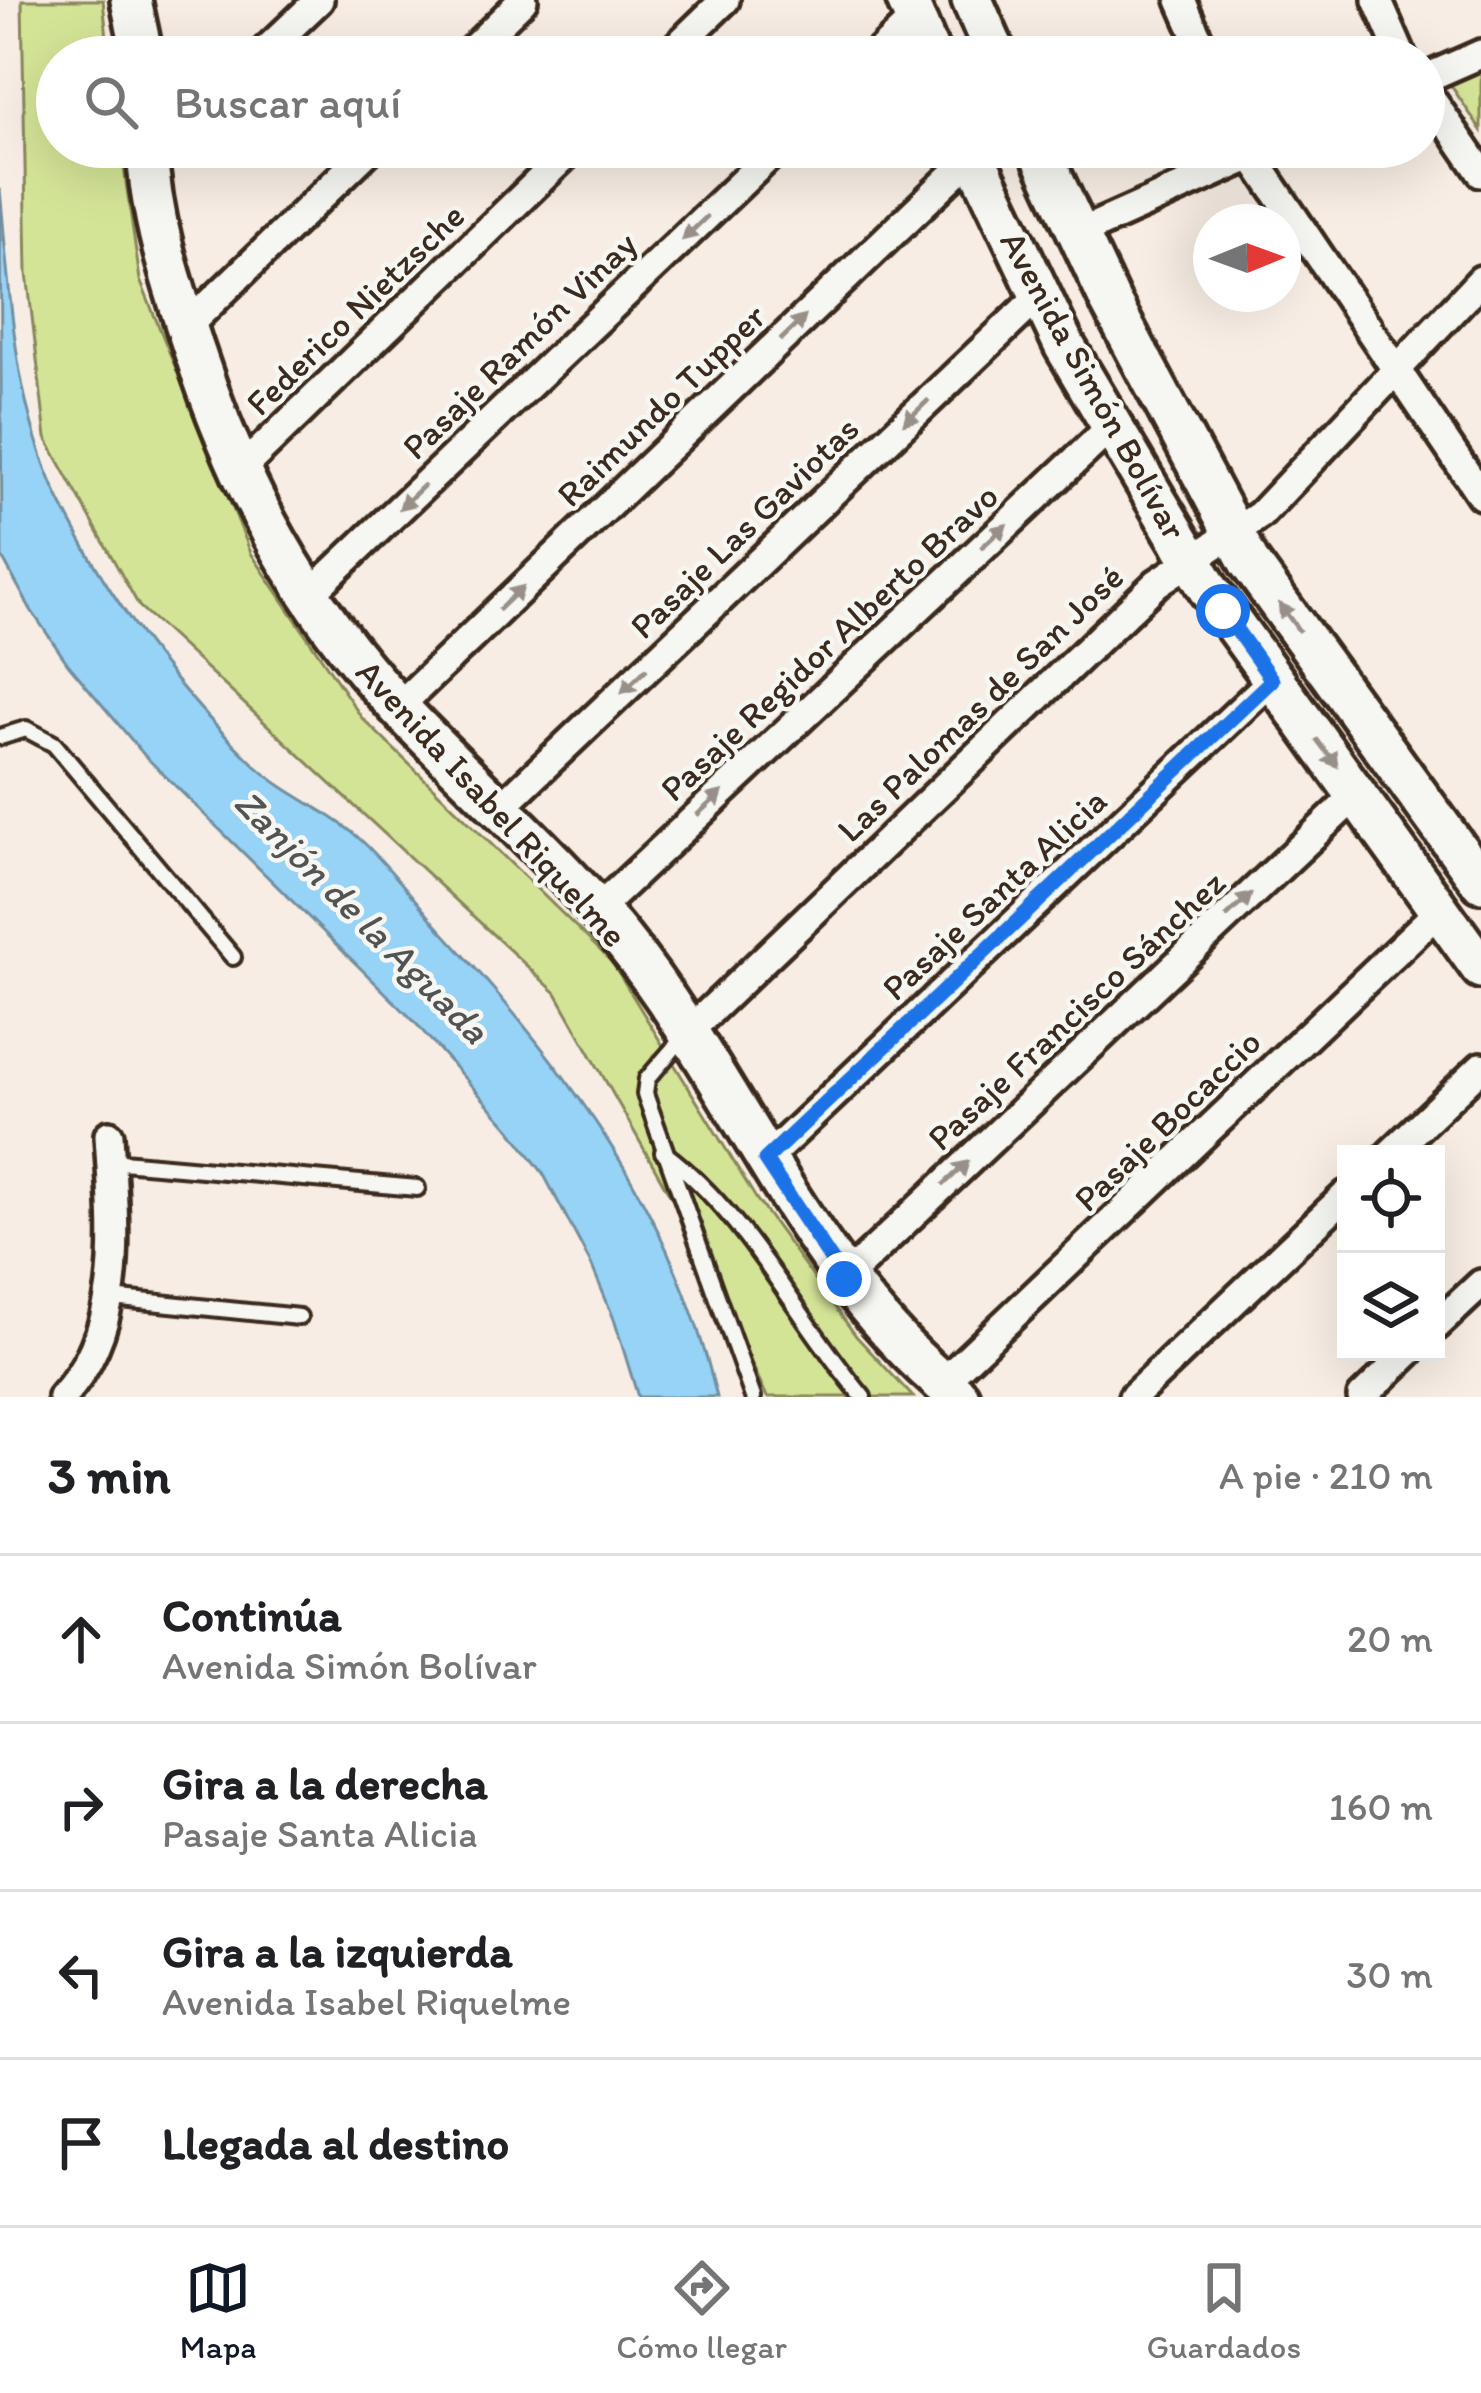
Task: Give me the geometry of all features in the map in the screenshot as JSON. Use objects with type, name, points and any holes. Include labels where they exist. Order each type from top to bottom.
[{"type":"main road","points":[[131,0],[139,36]]},
{"type":"main road","points":[[147,36],[151,0]]},
{"type":"main road","points":[[972,0],[988,36]]},
{"type":"main road","name":"Avenida Isabel Riquelme","points":[[153,168],[154,216],[186,327],[238,472],[266,529],[309,595],[398,707],[622,938],[844,1279],[888,1331],[951,1390]]},
{"type":"main road","name":"Avenida Simón Bolívar","points":[[980,168],[1039,296],[1192,561],[1272,680],[1481,968]]},
{"type":"main road","name":"Avenida Simón Bolívar","points":[[1047,168],[1077,234],[1250,562],[1481,882]]},
{"type":"street","points":[[281,36],[319,0]]},
{"type":"street","points":[[487,36],[524,0]]},
{"type":"street","points":[[688,36],[725,0]]},
{"type":"street","points":[[1180,0],[1196,36]]},
{"type":"street","points":[[1377,0],[1393,36]]},
{"type":"street","points":[[890,36],[911,9]]},
{"type":"street","points":[[1445,70],[1481,54]]},
{"type":"street","points":[[1445,120],[1481,172]]},
{"type":"street","points":[[186,327],[349,168]]},
{"type":"street","name":"Federico Nietzsche","points":[[238,472],[552,168]]},
{"type":"street","name":"Pasaje Ramón Vinay","points":[[309,595],[757,168]]},
{"type":"street","name":"Raimundo Tupper","points":[[398,707],[954,168]]},
{"type":"street","points":[[1077,234],[1218,168]]},
{"type":"street","points":[[1267,168],[1395,370],[1481,495]]},
{"type":"street","name":"Las Palomas de San José","points":[[686,1034],[1157,583],[1260,515],[1481,280]]},
{"type":"street","name":"Pasaje Las Gaviotas","points":[[498,810],[1039,296]]},
{"type":"street","name":"Pasaje Regidor Alberto Bravo","points":[[597,910],[1112,426]]},
{"type":"street","name":"Pasaje Santa Alicia","points":[[765,1160],[1272,680]]},
{"type":"street","name":"Pasaje Francisco Sánchez","points":[[844,1279],[1357,794]]},
{"type":"street","name":"Pasaje Bocaccio","points":[[951,1390],[1441,909]]},
{"type":"street","points":[[1399,1145],[1481,1067]]},
{"type":"street","points":[[62,1397],[90,1361],[111,1298],[110,1148]]},
{"type":"street","points":[[1133,1397],[1337,1204]]},
{"type":"street","points":[[1445,1318],[1481,1284]]},
{"type":"street","points":[[1361,1397],[1399,1361]]},
{"type":"lane","points":[[0,737],[26,728],[54,744],[233,957]]},
{"type":"lane","points":[[686,1034],[647,1079],[644,1094],[753,1397]]},
{"type":"lane","points":[[110,1148],[417,1188]]},
{"type":"lane","points":[[663,1152],[696,1176],[735,1222],[862,1397]]},
{"type":"lane","points":[[111,1298],[299,1317]]},
{"type":"green space","points":[[22,0],[103,0],[107,36],[36,36],[36,168],[124,168],[140,280],[251,553],[362,718],[612,962],[757,1200],[856,1336],[913,1397],[767,1397],[692,1234],[556,993],[139,606],[46,438],[27,273]]},
{"type":"green space","points":[[1481,61],[1481,130],[1446,78]]},
{"type":"water","name":"Zanjón de la Aguada","points":[[0,189],[16,347],[32,424],[59,499],[99,572],[146,642],[199,707],[269,777],[336,820],[372,850],[572,1088],[644,1202],[673,1263],[717,1397],[638,1397],[591,1264],[543,1173],[510,1129],[411,1018],[145,756],[68,664],[31,610],[2,557]]},
{"type":"route","points":[[844,1279],[765,1160],[1272,680],[1223,611]]}]
